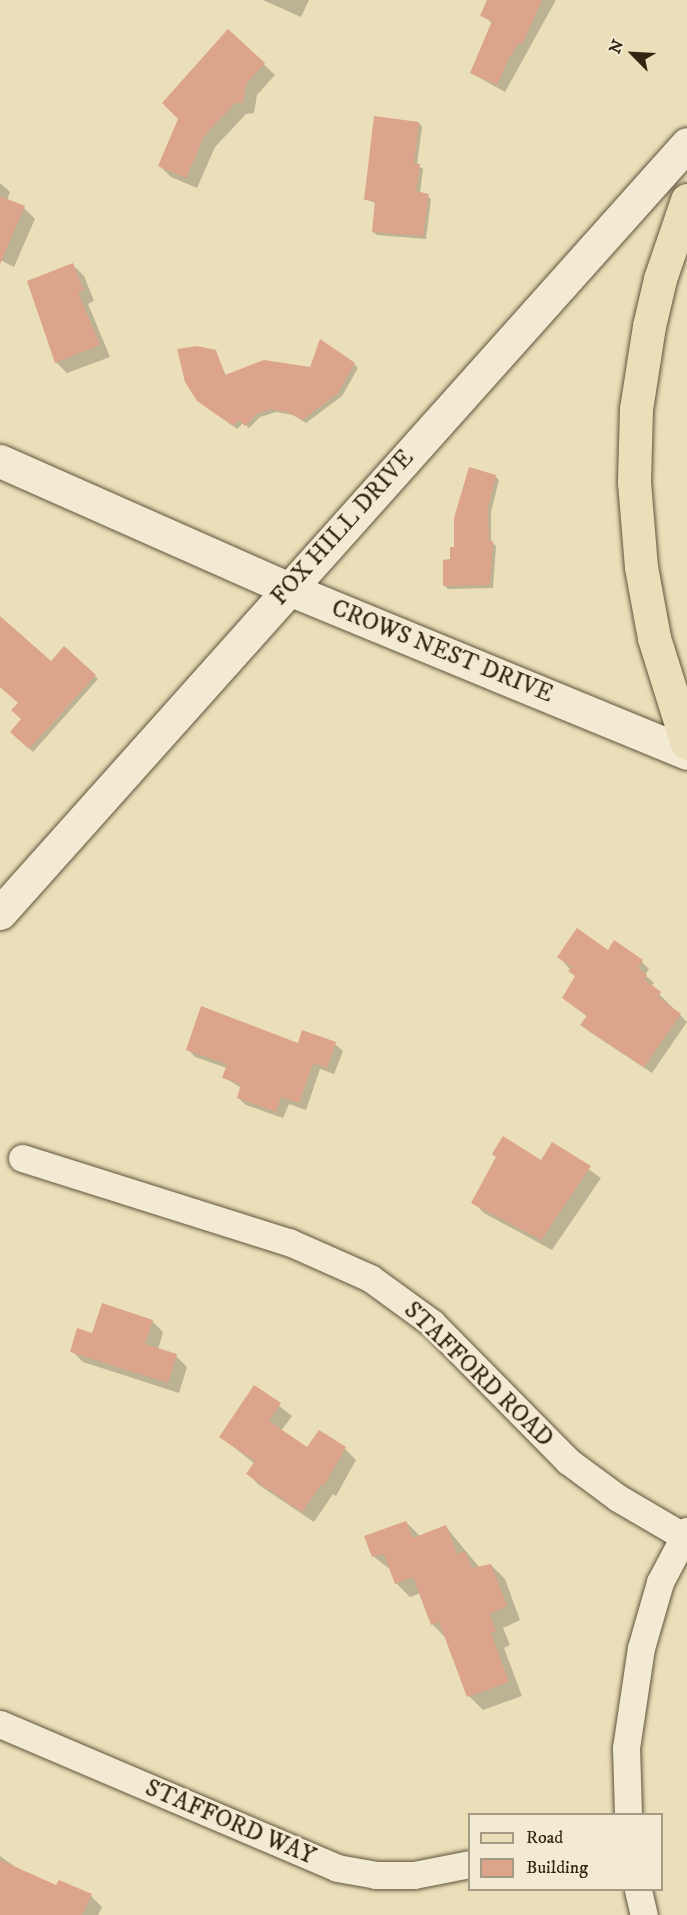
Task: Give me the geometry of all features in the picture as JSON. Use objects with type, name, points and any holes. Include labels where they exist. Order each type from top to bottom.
[{"type":"main road","points":[[687,200],[660,279],[644,350],[636,410],[634,482],[641,567],[654,638],[687,743]]},
{"type":"street","name":"FOX HILL DRIVE","points":[[0,913],[687,144]]},
{"type":"street","name":"CROWS NEST DRIVE","points":[[0,461],[289,589],[687,753]]},
{"type":"street","name":"STAFFORD ROAD","points":[[22,1158],[289,1242],[370,1278],[441,1331],[563,1457],[618,1498],[685,1533],[660,1582],[641,1648],[626,1748],[628,1813]]},
{"type":"street","name":"STAFFORD WAY","points":[[0,1724],[337,1868],[405,1875],[468,1863]]},
{"type":"street","points":[[638,1891],[644,1915]]},
{"type":"building","points":[[487,0],[542,0],[522,45],[519,43],[509,58],[497,85],[470,73],[492,21],[480,16]]},
{"type":"building","points":[[228,29],[265,63],[246,84],[243,103],[235,103],[204,136],[186,178],[158,166],[178,119],[162,103]]},
{"type":"building","points":[[374,116],[419,122],[414,163],[420,164],[416,191],[429,194],[423,236],[372,232],[375,201],[364,200]]},
{"type":"building","points":[[0,196],[25,206],[0,264]]},
{"type":"building","points":[[73,263],[84,290],[78,292],[100,345],[55,363],[27,281]]},
{"type":"building","points":[[320,339],[355,363],[338,393],[302,420],[288,412],[271,409],[256,414],[245,426],[239,420],[233,426],[197,401],[185,382],[177,349],[197,346],[216,350],[225,375],[264,360],[310,367]]},
{"type":"building","points":[[469,467],[496,475],[488,508],[489,541],[493,541],[490,585],[443,586],[443,560],[450,559],[450,547],[454,547],[454,518]]},
{"type":"building","points":[[0,616],[51,661],[64,646],[96,675],[29,749],[10,732],[21,719],[11,710],[18,703],[0,687]]},
{"type":"building","points":[[577,928],[608,950],[614,940],[643,960],[638,968],[647,975],[644,979],[661,992],[658,997],[681,1014],[644,1067],[580,1025],[587,1016],[562,998],[575,976],[568,971],[572,967],[557,957]]},
{"type":"building","points":[[201,1006],[298,1043],[302,1030],[336,1042],[327,1068],[313,1063],[299,1103],[281,1097],[276,1112],[237,1098],[241,1084],[222,1078],[227,1064],[186,1050]]},
{"type":"building","points":[[503,1136],[541,1160],[552,1142],[591,1166],[541,1240],[471,1203],[496,1157],[492,1154]]},
{"type":"building","points":[[102,1303],[153,1320],[145,1344],[177,1354],[168,1383],[70,1352],[77,1328],[92,1333]]},
{"type":"building","points":[[254,1385],[281,1403],[269,1421],[307,1447],[319,1430],[346,1447],[324,1486],[321,1484],[302,1512],[246,1474],[255,1461],[219,1437]]},
{"type":"building","points":[[406,1521],[413,1538],[446,1525],[457,1554],[465,1551],[472,1568],[491,1564],[507,1606],[490,1614],[496,1631],[491,1633],[509,1682],[467,1697],[439,1622],[431,1625],[413,1577],[395,1584],[384,1554],[372,1557],[364,1536]]},
{"type":"building","points":[[0,1860],[56,1885],[59,1880],[92,1894],[82,1915],[0,1915]]}]
